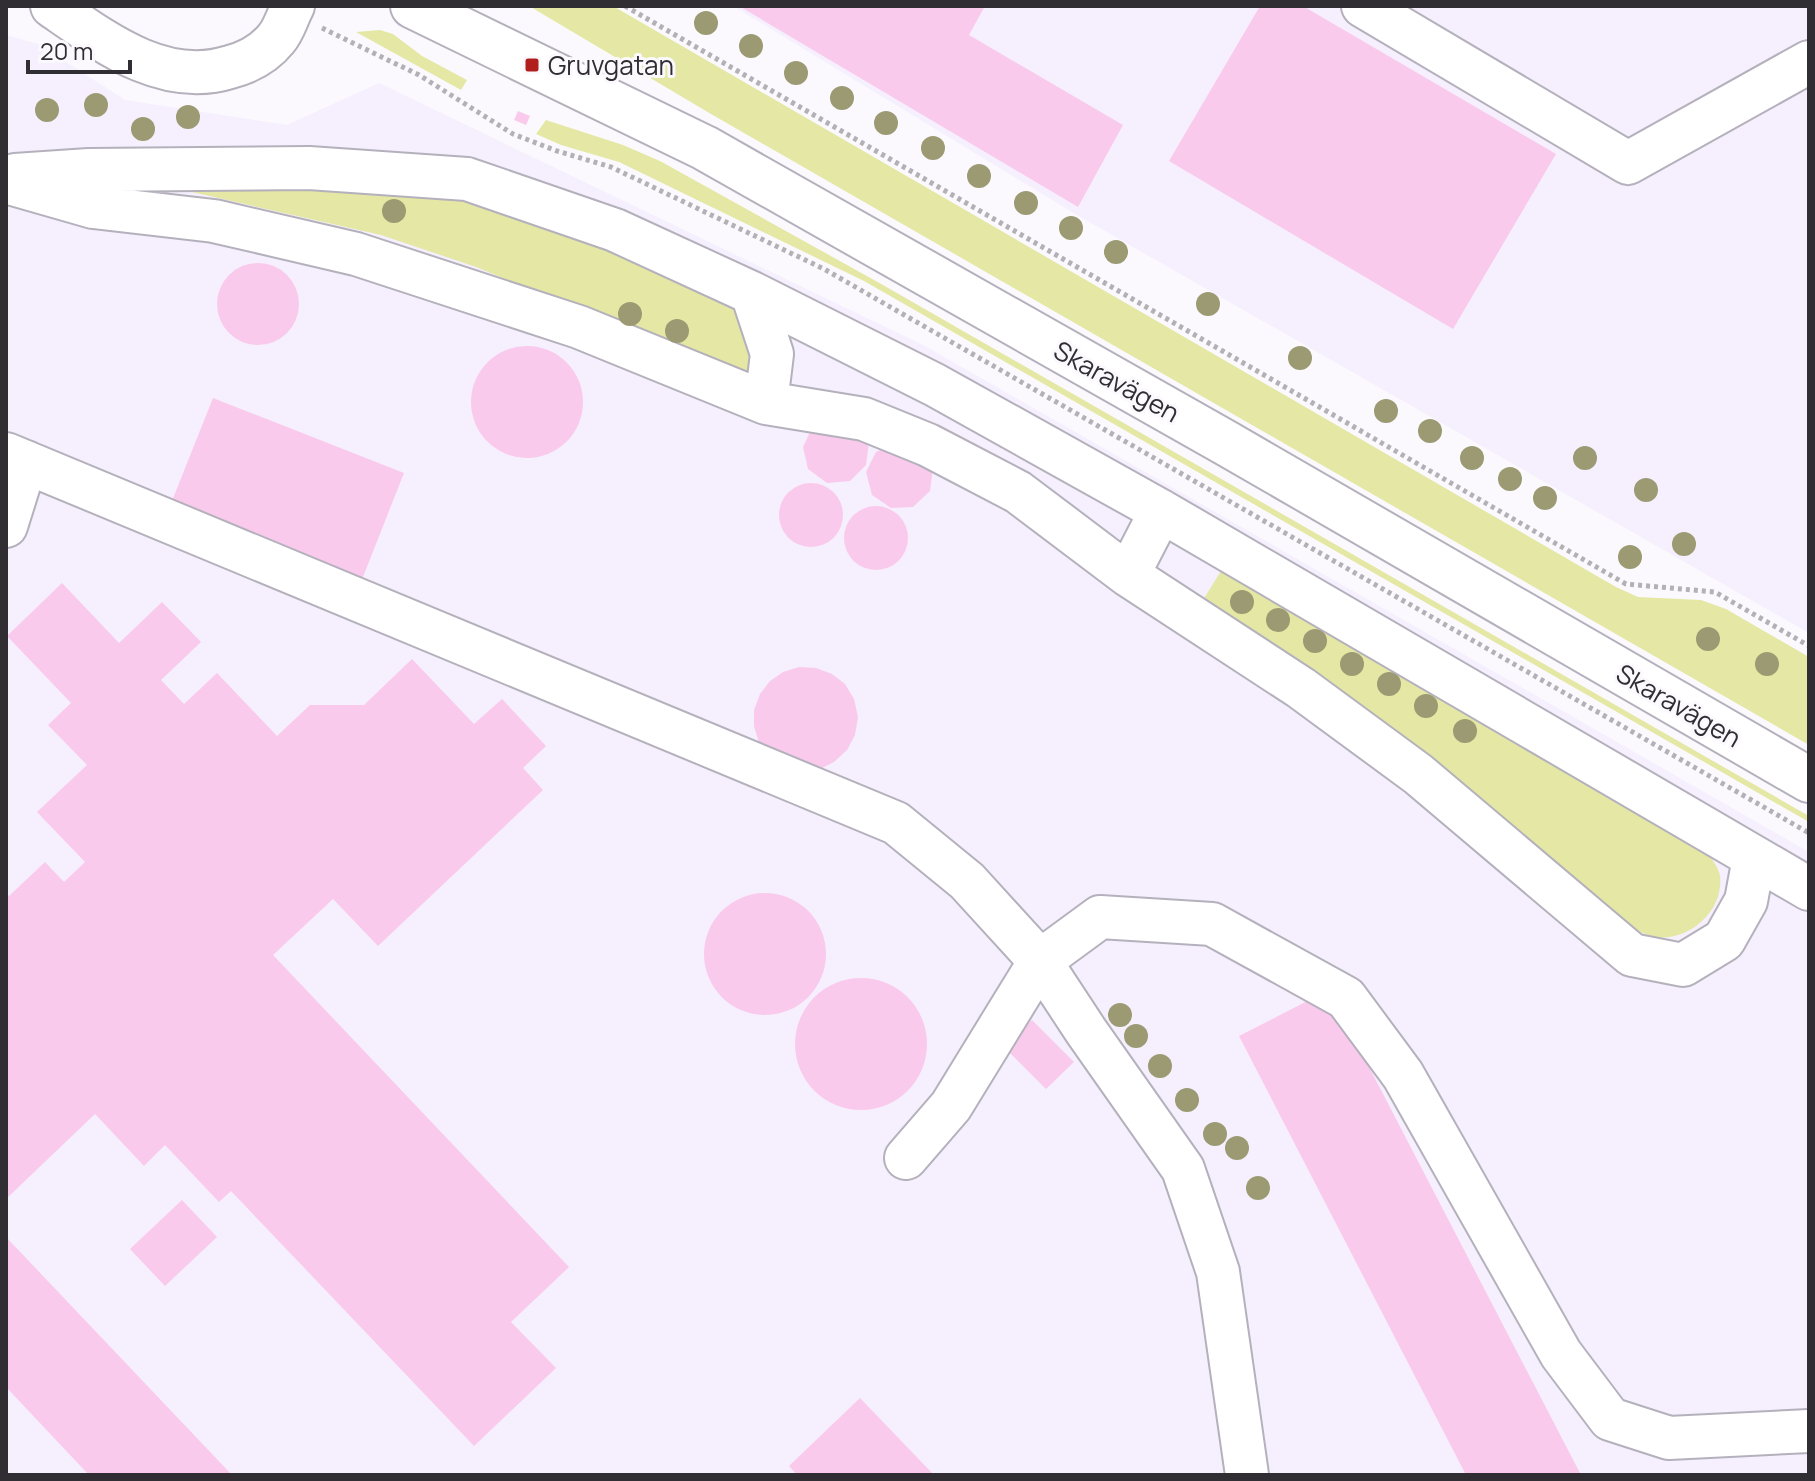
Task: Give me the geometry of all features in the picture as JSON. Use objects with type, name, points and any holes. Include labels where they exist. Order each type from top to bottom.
[{"type":"main road","name":"Skaravägen","points":[[413,6],[705,148],[1226,443],[1809,780]]},
{"type":"street","points":[[52,6],[108,44],[147,63],[186,74],[215,72],[242,64],[262,53],[278,36],[293,6]]},
{"type":"street","points":[[1363,6],[1628,163],[1809,62]]},
{"type":"street","points":[[6,175],[89,170],[309,168],[467,179],[615,230],[752,293],[935,385],[1161,511],[1809,889]]},
{"type":"street","points":[[6,182],[93,207],[214,221],[356,254],[579,327],[766,403],[864,419],[928,445],[1018,492],[1128,575],[1301,688],[1418,774],[1632,955],[1683,965],[1724,940],[1746,901],[1754,858]]},
{"type":"street","points":[[752,293],[772,354],[766,403]]},
{"type":"street","points":[[6,526],[16,458],[896,823],[967,881],[1040,961],[1183,1169],[1218,1272],[1247,1475]]},
{"type":"street","points":[[1128,575],[1161,511]]},
{"type":"street","points":[[906,1158],[951,1106],[1040,961],[1100,917],[1212,924],[1346,998],[1403,1075],[1561,1354],[1610,1419],[1669,1438],[1809,1431]]},
{"type":"path","points":[[625,6],[1626,584],[1715,592],[1809,646]]},
{"type":"shaded area","points":[[733,6],[1809,6],[1809,633],[1072,212]]},
{"type":"shaded area","points":[[6,35],[38,44],[125,100],[287,125],[379,83],[925,346],[1809,852],[1809,1475],[6,1475]]},
{"type":"green space","points":[[529,6],[613,6],[1616,587],[1638,597],[1701,600],[1726,609],[1809,657],[1809,745],[711,114]]},
{"type":"green space","points":[[380,30],[393,34],[422,56],[467,80],[461,90],[356,32]]},
{"type":"green space","points":[[546,120],[623,145],[660,161],[883,285],[1809,816],[1809,822],[864,281],[619,162],[561,145],[536,134]]},
{"type":"green space","points":[[399,188],[502,207],[576,232],[734,304],[756,340],[754,381],[476,267],[381,235],[183,190]]},
{"type":"green space","points":[[1221,571],[1705,849],[1720,876],[1720,889],[1710,912],[1701,922],[1679,935],[1654,937],[1630,927],[1203,600]]},
{"type":"building","points":[[739,6],[985,6],[969,35],[1123,125],[1078,207]]},
{"type":"building","points":[[1260,6],[1303,6],[1556,154],[1453,329],[1169,161]]},
{"type":"building","points":[[518,111],[530,116],[526,125],[514,120]]},
{"type":"building","points":[[258,263],[274,266],[287,275],[296,288],[299,304],[296,320],[287,333],[274,342],[258,345],[242,342],[229,333],[220,320],[217,304],[220,288],[229,275],[242,266]]},
{"type":"building","points":[[527,346],[549,350],[567,362],[579,380],[583,402],[579,424],[567,442],[549,454],[527,458],[505,454],[487,442],[475,424],[471,402],[475,380],[487,362],[505,350]]},
{"type":"building","points":[[213,398],[404,473],[359,587],[168,511]]},
{"type":"building","points":[[834,417],[869,442],[866,465],[850,481],[827,483],[808,469],[803,447],[813,426]]},
{"type":"building","points":[[897,442],[933,468],[930,491],[913,507],[891,508],[872,495],[866,472],[876,452]]},
{"type":"building","points":[[805,483],[817,483],[834,492],[841,503],[841,527],[834,538],[817,547],[805,547],[793,542],[784,533],[779,521],[779,509],[784,497],[793,488]]},
{"type":"building","points":[[870,506],[882,506],[899,515],[906,526],[906,550],[899,561],[882,570],[870,570],[858,565],[849,556],[844,544],[844,532],[849,520],[858,511]]},
{"type":"building","points":[[62,583],[119,643],[162,602],[201,642],[161,680],[184,704],[217,673],[277,736],[310,705],[364,705],[412,659],[474,724],[502,699],[546,746],[523,768],[543,790],[378,946],[333,899],[273,955],[569,1267],[511,1322],[556,1368],[474,1446],[231,1191],[219,1202],[165,1145],[144,1166],[95,1114],[6,1199],[6,893],[9,896],[45,862],[64,882],[85,862],[37,812],[87,765],[48,725],[71,703],[7,636]]},
{"type":"building","points":[[799,667],[816,668],[832,674],[845,684],[854,699],[858,717],[855,735],[847,750],[834,762],[818,770],[769,756],[759,743],[754,726],[754,710],[760,694],[770,681],[783,672]]},
{"type":"building","points":[[765,893],[788,898],[808,911],[821,931],[826,954],[821,977],[808,997],[788,1010],[765,1015],[742,1010],[722,997],[709,977],[704,954],[709,931],[722,911],[742,898]]},
{"type":"building","points":[[861,978],[886,983],[907,998],[922,1019],[927,1044],[922,1069],[907,1090],[886,1105],[861,1110],[836,1105],[815,1090],[800,1069],[795,1044],[800,1019],[815,998],[836,983]]},
{"type":"building","points":[[1329,990],[1581,1475],[1466,1475],[1239,1036]]},
{"type":"building","points":[[1032,1020],[1074,1062],[1046,1089],[1004,1047]]},
{"type":"building","points":[[182,1200],[217,1237],[165,1286],[130,1249]]},
{"type":"building","points":[[6,1237],[232,1475],[89,1475],[6,1387]]},
{"type":"building","points":[[860,1398],[934,1475],[797,1475],[789,1466]]},
{"type":"place","name":"Gruvgatan","points":[[532,65]]}]
